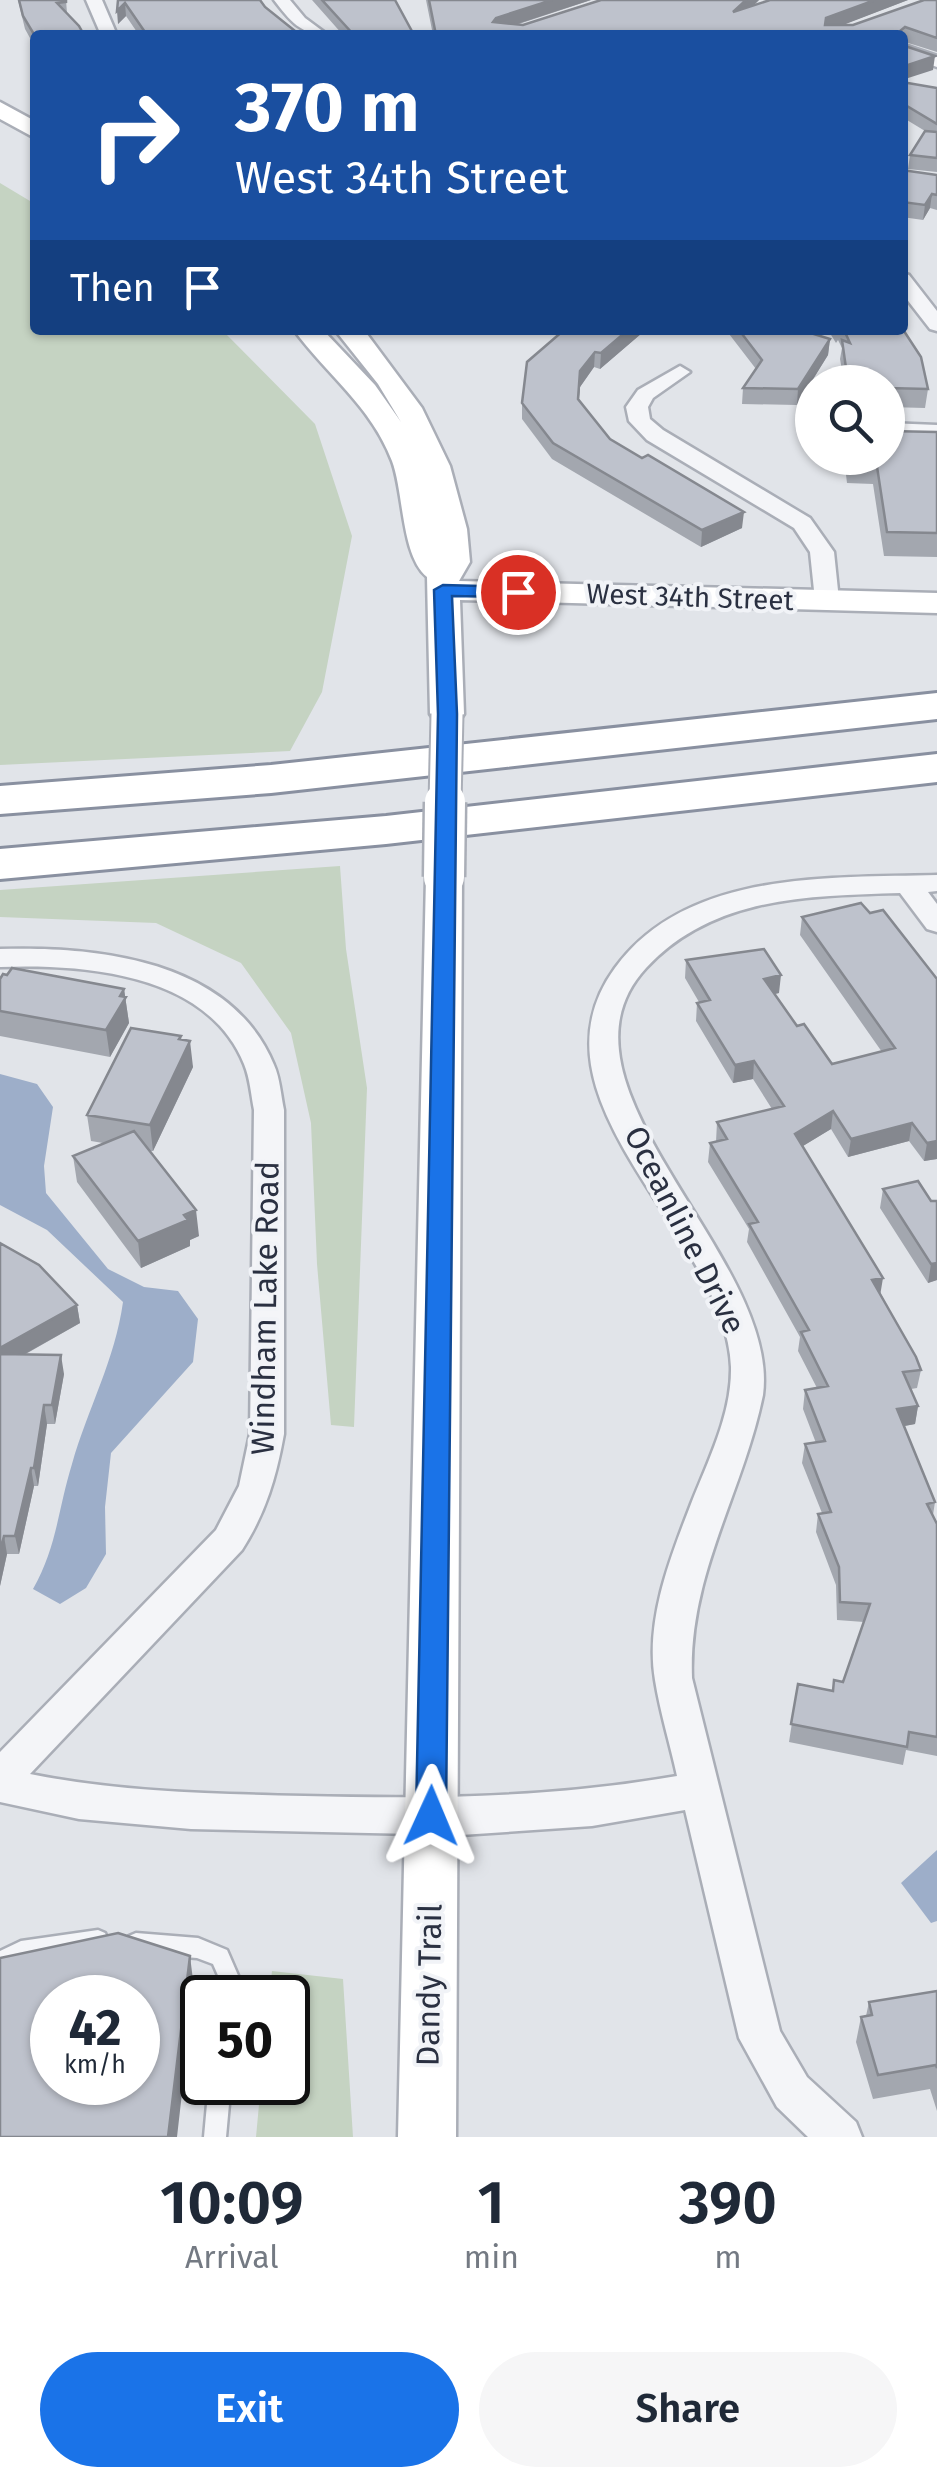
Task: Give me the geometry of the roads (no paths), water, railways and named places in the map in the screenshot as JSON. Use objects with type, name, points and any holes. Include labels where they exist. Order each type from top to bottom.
[{"type":"highway","points":[[0,800],[271,779],[937,706]]},
{"type":"highway","points":[[0,864],[386,830],[937,768]]},
{"type":"main road","points":[[0,109],[30,128]]},
{"type":"main road","points":[[0,138],[30,155]]},
{"type":"main road","name":"Dandy Trail","points":[[313,335],[366,393],[394,435],[411,475],[429,563],[443,582]]},
{"type":"main road","name":"Dandy Trail","points":[[352,335],[384,371],[411,412],[439,475],[453,530],[454,562],[443,582],[447,714],[427,2137]]},
{"type":"main road","name":"West 34th Street","points":[[443,582],[937,603]]},
{"type":"street","points":[[94,0],[106,30]]},
{"type":"street","points":[[282,0],[313,30]]},
{"type":"street","points":[[908,51],[937,62]]},
{"type":"street","points":[[908,288],[937,325]]},
{"type":"street","points":[[680,372],[645,394],[638,408],[640,420],[655,435],[802,523],[822,552],[827,600]]},
{"type":"street","points":[[905,430],[937,431]]},
{"type":"street","points":[[922,884],[937,923]]},
{"type":"street","name":"Oceanline Drive","points":[[840,2137],[792,2092],[760,2038],[678,1706],[670,1640],[675,1606],[744,1408],[747,1354],[734,1312],[613,1093],[603,1061],[602,1023],[615,987],[632,964],[646,949],[691,918],[773,893],[922,884]]},
{"type":"street","name":"Windham Lake Road","points":[[0,958],[74,956],[152,973],[195,993],[230,1020],[255,1054],[268,1091],[264,1460],[246,1514],[229,1540],[0,1781]]},
{"type":"street","points":[[0,1781],[79,1801],[190,1811],[431,1816],[592,1808],[698,1790]]},
{"type":"lane","points":[[0,1960],[20,1951],[88,1940],[198,1948],[220,1958],[228,1975]]},
{"type":"lane","points":[[215,2137],[218,2105]]},
{"type":"water","points":[[0,1074],[37,1084],[53,1107],[44,1166],[46,1193],[108,1269],[144,1287],[178,1291],[198,1319],[193,1362],[111,1453],[105,1507],[106,1554],[86,1588],[60,1604],[33,1589],[52,1543],[72,1464],[114,1344],[123,1302],[47,1230],[0,1205]]},
{"type":"water","points":[[937,1850],[937,1921],[931,1923],[901,1883]]}]
